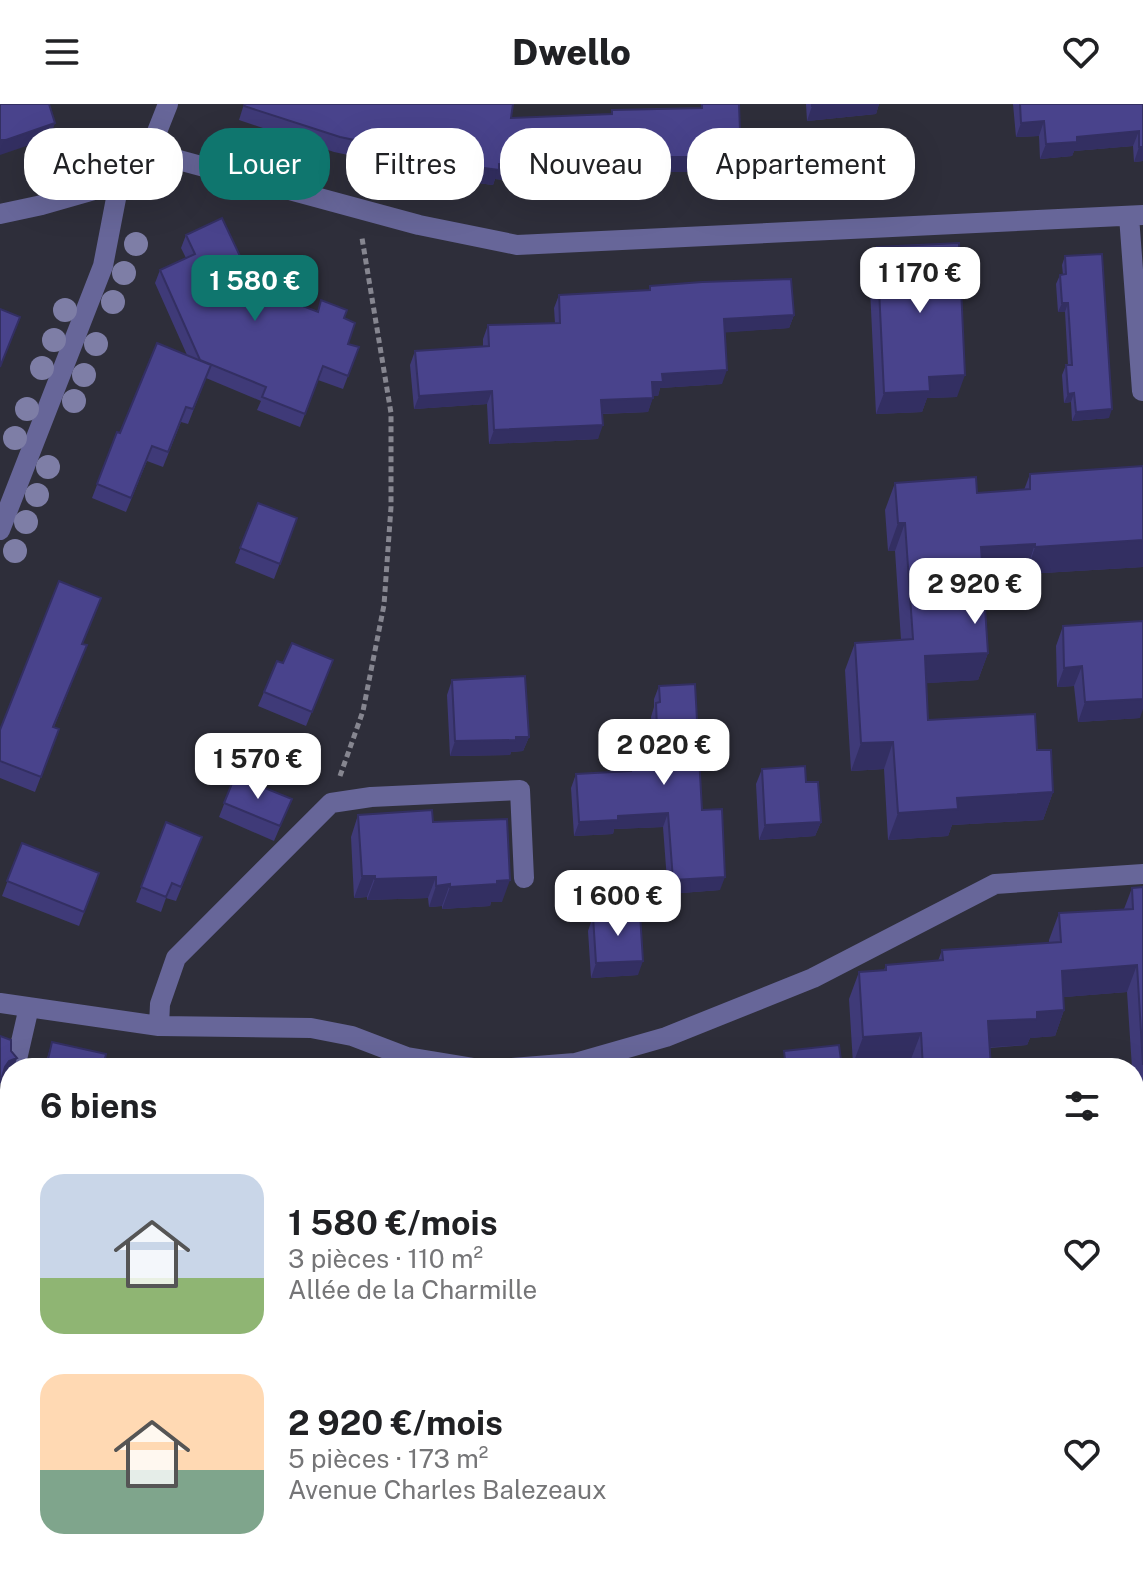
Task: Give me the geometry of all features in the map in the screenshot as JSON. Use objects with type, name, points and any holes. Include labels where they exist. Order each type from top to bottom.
[{"type":"street","points":[[158,128],[168,104]]},
{"type":"street","points":[[183,161],[419,225],[517,245],[1136,215],[1142,391]]},
{"type":"street","points":[[0,214],[60,200]]},
{"type":"street","points":[[0,530],[103,266],[116,200]]},
{"type":"street","points":[[159,1026],[160,1004],[176,958],[331,803],[371,797],[520,790],[524,878]]},
{"type":"street","points":[[592,1058],[666,1037],[813,978],[995,884],[1143,874]]},
{"type":"street","points":[[0,1003],[159,1026],[311,1028],[352,1036],[413,1058]]},
{"type":"street","points":[[17,1058],[29,1007]]},
{"type":"path","points":[[331,803],[363,711],[384,605],[391,507],[391,413],[357,208]]},
{"type":"building","points":[[0,104],[49,104],[55,123],[41,128],[24,128],[24,134],[0,140]]},
{"type":"building","points":[[513,104],[511,118],[739,104],[740,128],[687,128],[687,157],[671,157],[671,128],[500,128],[499,170],[484,168],[484,128],[346,128],[346,138],[330,134],[330,128],[312,128],[244,106]]},
{"type":"building","points":[[1020,104],[1143,104],[1143,147],[1139,147],[1139,131],[1077,137],[1077,142],[1046,144],[1044,121],[1021,123]]},
{"type":"building","points":[[222,218],[247,271],[255,274],[251,286],[318,312],[321,300],[347,310],[344,318],[355,323],[348,344],[359,347],[348,376],[323,366],[305,414],[262,397],[266,387],[200,360],[160,270],[195,254],[186,235]]},
{"type":"building","points":[[959,243],[965,375],[929,377],[930,391],[884,393],[877,247]]},
{"type":"building","points":[[1102,254],[1112,409],[1076,412],[1074,393],[1068,394],[1066,365],[1072,365],[1068,303],[1062,303],[1060,275],[1066,274],[1065,256]]},
{"type":"building","points":[[791,279],[794,315],[724,319],[727,370],[662,374],[663,382],[652,382],[653,398],[601,400],[603,425],[494,430],[492,391],[419,396],[415,351],[489,346],[488,325],[560,323],[559,295],[650,290],[650,286],[702,282]]},
{"type":"building","points":[[0,309],[20,317],[0,367]]},
{"type":"building","points":[[157,343],[211,365],[193,409],[186,407],[168,452],[152,446],[131,498],[97,484]]},
{"type":"building","points":[[1143,466],[1143,540],[981,547],[988,653],[925,656],[928,720],[1035,714],[1037,750],[1051,750],[1053,792],[957,798],[958,809],[898,813],[893,742],[861,743],[855,643],[913,639],[905,523],[898,523],[895,483],[976,477],[977,493],[1030,489],[1030,474]]},
{"type":"building","points":[[258,503],[297,518],[280,564],[240,548]]},
{"type":"building","points":[[59,581],[101,598],[82,644],[87,645],[53,727],[59,729],[41,777],[0,761],[0,730]]},
{"type":"building","points":[[1143,621],[1143,699],[1085,702],[1082,666],[1064,668],[1063,626]]},
{"type":"building","points":[[292,643],[333,660],[312,712],[264,692],[277,661],[283,663]]},
{"type":"building","points":[[525,676],[529,737],[455,741],[452,680]]},
{"type":"building","points":[[695,684],[702,810],[722,809],[725,877],[673,880],[668,813],[579,822],[576,774],[631,771],[628,732],[657,730],[659,686]]},
{"type":"building","points":[[805,766],[806,782],[818,782],[821,822],[765,825],[762,769]]},
{"type":"building","points":[[235,776],[292,799],[280,826],[224,803]]},
{"type":"building","points":[[432,810],[433,822],[507,819],[510,880],[497,881],[497,884],[450,887],[450,884],[436,886],[436,877],[375,879],[375,876],[362,876],[358,815]]},
{"type":"building","points":[[166,822],[202,837],[181,887],[172,883],[166,897],[141,887]]},
{"type":"building","points":[[22,843],[99,873],[84,912],[7,881]]},
{"type":"building","points":[[1143,887],[1143,1058],[1137,965],[1062,971],[1064,1010],[1037,1012],[1037,1019],[988,1021],[990,1058],[922,1058],[921,1033],[863,1037],[859,972],[886,970],[886,965],[943,960],[942,950],[1061,942],[1059,913],[1133,909],[1132,888]]},
{"type":"building","points":[[640,914],[643,961],[596,963],[593,916]]},
{"type":"building","points":[[0,1036],[11,1040],[11,1051],[17,1058],[0,1058]]},
{"type":"building","points":[[52,1042],[106,1054],[105,1058],[48,1058]]},
{"type":"building","points":[[839,1045],[841,1058],[785,1058],[784,1051]]}]
